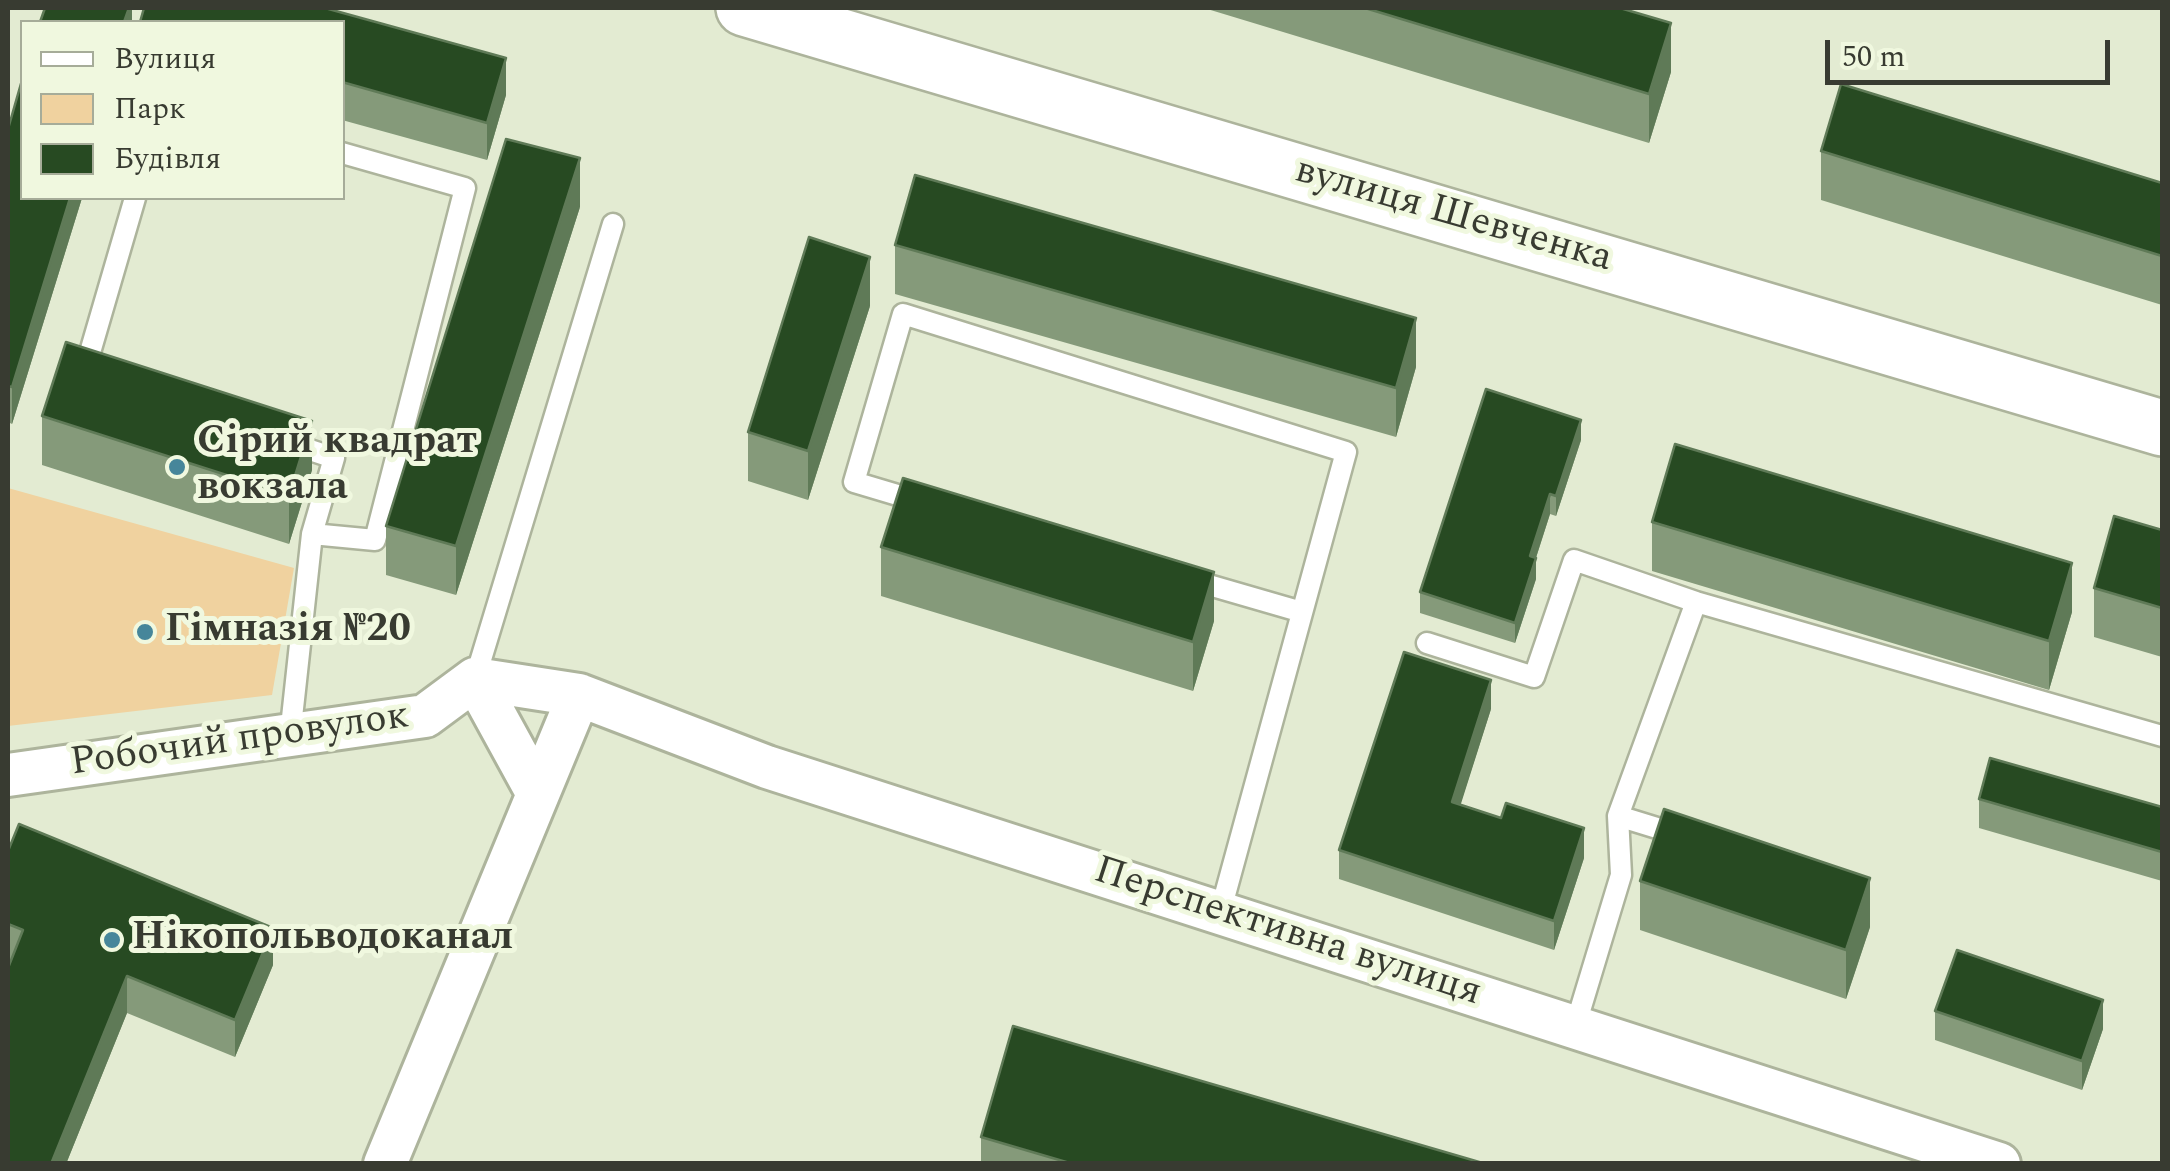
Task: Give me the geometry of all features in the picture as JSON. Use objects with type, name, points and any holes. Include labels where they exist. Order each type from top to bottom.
[{"type":"street","name":"вулиця Шевченка","points":[[744,8],[2162,428]]},
{"type":"street","points":[[385,1164],[579,695],[475,679]]},
{"type":"street","points":[[475,679],[538,794]]},
{"type":"street","name":"Робочий провулок","points":[[8,776],[425,716],[475,679]]},
{"type":"street","name":"Перспективна вулиця","points":[[579,695],[767,767],[1999,1164]]},
{"type":"lane","points":[[312,534],[374,540],[464,188],[345,154]]},
{"type":"lane","points":[[100,384],[82,378],[134,200]]},
{"type":"lane","points":[[475,679],[613,224]]},
{"type":"lane","points":[[947,509],[854,482],[902,314],[1346,452],[1220,913]]},
{"type":"lane","points":[[262,435],[334,458],[312,534],[290,736]]},
{"type":"lane","points":[[1427,642],[1534,678],[1574,560],[1696,602],[2162,736]]},
{"type":"lane","points":[[1171,574],[1302,612]]},
{"type":"lane","points":[[1575,1027],[1621,875],[1618,816],[1696,602]]},
{"type":"lane","points":[[1618,816],[1708,844]]},
{"type":"green space","name":"Гімназія №20","points":[[8,488],[294,568],[272,695],[8,726]]},
{"type":"building","points":[[45,8],[129,8],[125,20],[41,20]]},
{"type":"building","points":[[144,8],[325,8],[506,58],[487,123],[345,83],[345,20],[141,20]]},
{"type":"building","points":[[1365,8],[1620,8],[1671,23],[1649,94]]},
{"type":"building","points":[[1841,84],[2162,183],[2162,256],[1821,151]]},
{"type":"building","points":[[20,87],[20,200],[69,200],[12,387],[8,386],[8,129]]},
{"type":"building","points":[[506,139],[580,158],[456,546],[386,526]]},
{"type":"building","points":[[915,175],[1416,318],[1396,388],[895,245]]},
{"type":"building","points":[[809,237],[870,257],[808,451],[748,432]]},
{"type":"building","points":[[66,342],[312,421],[289,495],[42,416]]},
{"type":"building","points":[[1486,389],[1581,420],[1556,496],[1550,494],[1530,556],[1536,558],[1515,623],[1420,592]]},
{"type":"building","points":[[1675,444],[2072,563],[2049,641],[1652,522]]},
{"type":"building","points":[[903,478],[1214,572],[1193,642],[881,547]]},
{"type":"building","points":[[2114,516],[2162,530],[2162,608],[2094,588]]},
{"type":"building","points":[[1404,652],[1491,680],[1452,802],[1501,818],[1506,803],[1584,828],[1554,921],[1339,850]]},
{"type":"building","points":[[1990,758],[2162,807],[2162,852],[1979,799]]},
{"type":"building","points":[[1664,809],[1870,878],[1846,950],[1640,881]]},
{"type":"building","points":[[19,824],[273,928],[235,1020],[127,976],[51,1164],[8,1164],[8,968],[23,930],[8,924],[8,851]]},
{"type":"building","points":[[1957,950],[2103,1000],[2082,1061],[1935,1011]]},
{"type":"building","points":[[1013,1026],[1486,1164],[1073,1164],[981,1137]]},
{"type":"place","name":"Сірий квадрат вокзала","points":[[177,467]]},
{"type":"place","name":"Гімназія №20","points":[[145,632]]},
{"type":"place","name":"Нікопольводоканал","points":[[112,940]]}]
